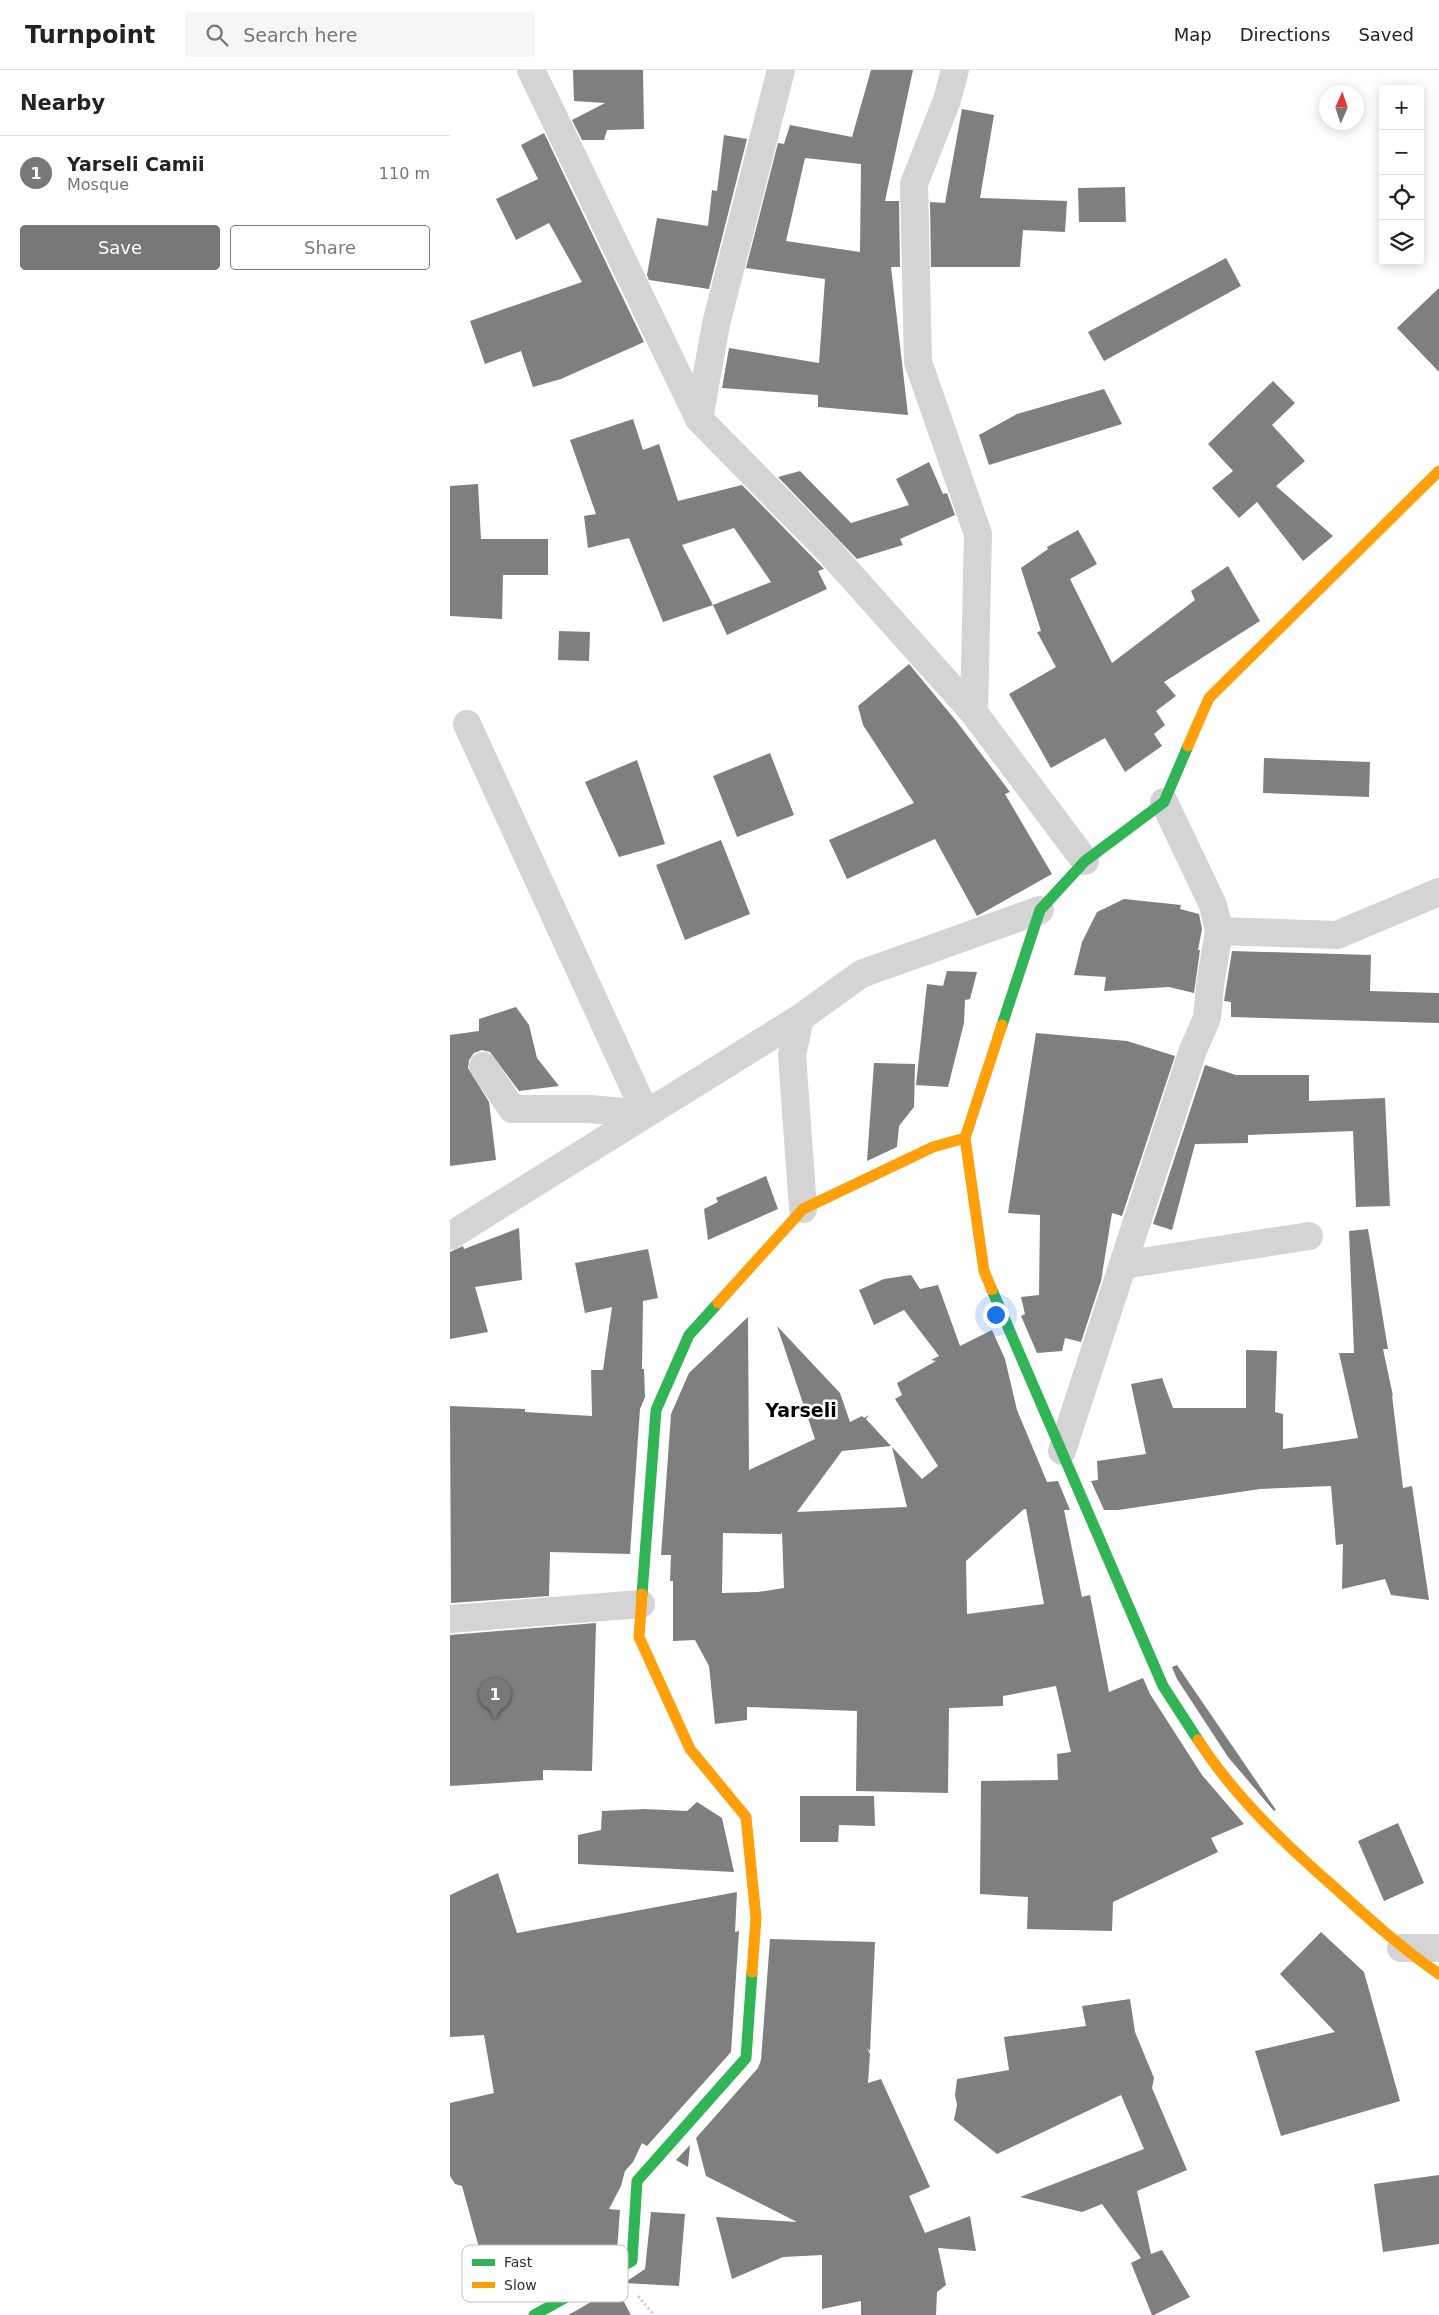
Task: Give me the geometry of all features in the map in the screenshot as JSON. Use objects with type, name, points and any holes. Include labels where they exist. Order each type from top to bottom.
[{"type":"street","points":[[531,70],[699,419],[828,550],[974,713],[1085,861]]},
{"type":"street","points":[[699,419],[716,324],[781,70]]},
{"type":"street","points":[[955,70],[947,100],[914,184],[918,362],[978,534],[974,713]]},
{"type":"street","points":[[1439,471],[1208,698],[1164,802],[1085,861],[1040,910],[965,1138],[984,1271],[1163,1686],[1215,1766],[1271,1831],[1401,1948],[1439,1974]]},
{"type":"street","points":[[467,724],[646,1114]]},
{"type":"street","points":[[1062,1451],[1193,1050],[1207,1018],[1210,985],[1219,931],[1213,905],[1164,802]]},
{"type":"street","points":[[1219,931],[1337,935],[1439,892]]},
{"type":"street","points":[[450,1236],[800,1018],[861,974],[1040,910]]},
{"type":"street","points":[[800,1018],[792,1055],[804,1209]]},
{"type":"street","points":[[483,1066],[512,1109],[590,1109],[646,1114]]},
{"type":"street","points":[[628,2264],[632,2262],[636,2181],[746,2058],[756,1918],[746,1817],[690,1749],[639,1636],[656,1410],[689,1335],[804,1209],[933,1147],[965,1138]]},
{"type":"street","points":[[1123,1265],[1308,1236]]},
{"type":"street","points":[[450,1618],[641,1604]]},
{"type":"street","points":[[1401,1948],[1439,1948]]},
{"type":"street","points":[[534,2315],[563,2302]]},
{"type":"building","points":[[573,70],[643,70],[644,129],[607,130],[604,140],[582,140],[572,120],[605,103],[574,101]]},
{"type":"building","points":[[871,70],[913,70],[885,201],[899,201],[900,267],[891,267],[908,415],[818,407],[818,395],[722,388],[729,348],[819,363],[825,279],[746,268],[778,143],[784,144],[790,125],[852,137]],"holes":[[[805,158],[861,164],[860,252],[786,241]]]},
{"type":"building","points":[[962,109],[994,115],[980,198],[1067,201],[1065,232],[1023,230],[1020,267],[931,267],[930,202],[945,203]]},
{"type":"building","points":[[544,133],[644,342],[561,379],[533,387],[521,351],[485,364],[470,321],[582,282],[549,223],[516,240],[496,199],[538,179],[521,145]]},
{"type":"building","points":[[724,135],[747,139],[709,289],[649,280],[647,275],[657,218],[708,226],[712,190],[717,191]]},
{"type":"building","points":[[1125,187],[1126,222],[1079,222],[1078,188]]},
{"type":"building","points":[[1226,258],[1241,286],[1104,361],[1088,332]]},
{"type":"building","points":[[1439,288],[1439,372],[1397,328]]},
{"type":"building","points":[[1273,381],[1295,403],[1272,425],[1305,461],[1276,486],[1333,536],[1303,561],[1257,502],[1239,518],[1212,488],[1233,471],[1208,444]]},
{"type":"building","points":[[1104,389],[1122,424],[989,465],[979,435],[1017,414]]},
{"type":"building","points":[[633,419],[643,450],[659,444],[678,501],[742,485],[824,569],[818,571],[827,589],[727,635],[713,605],[663,622],[629,538],[588,548],[584,516],[596,514],[570,440]],"holes":[[[734,528],[771,582],[713,605],[682,545]]]},
{"type":"building","points":[[929,462],[943,494],[947,493],[955,515],[900,539],[903,545],[857,559],[778,477],[800,471],[851,523],[909,505],[896,479]]},
{"type":"building","points":[[478,484],[481,539],[548,539],[548,575],[503,575],[502,619],[450,616],[450,486]]},
{"type":"building","points":[[1078,530],[1097,564],[1070,579],[1112,663],[1195,600],[1191,591],[1228,566],[1260,621],[1164,682],[1176,696],[1156,711],[1165,725],[1154,734],[1162,746],[1125,772],[1105,738],[1051,768],[1009,694],[1056,667],[1037,632],[1041,631],[1021,568],[1048,549],[1047,547]]},
{"type":"building","points":[[559,631],[590,632],[589,661],[558,660]]},
{"type":"building","points":[[909,664],[957,722],[1010,792],[1005,794],[1052,874],[977,916],[935,839],[847,879],[829,840],[914,803],[863,725],[858,706]]},
{"type":"building","points":[[770,753],[794,815],[737,837],[713,776]]},
{"type":"building","points":[[1264,758],[1370,762],[1369,797],[1263,793]]},
{"type":"building","points":[[637,760],[665,844],[619,857],[585,782]]},
{"type":"building","points":[[721,840],[750,914],[685,940],[656,865]]},
{"type":"building","points":[[1124,899],[1181,905],[1180,909],[1199,914],[1202,929],[1194,993],[1169,987],[1104,991],[1106,977],[1074,975],[1082,942],[1097,912]]},
{"type":"building","points":[[1232,951],[1371,955],[1370,991],[1439,993],[1439,1023],[1231,1017],[1231,1002],[1224,1001]]},
{"type":"building","points":[[947,971],[977,972],[970,999],[965,1000],[964,1023],[948,1087],[916,1085],[927,984],[943,986]]},
{"type":"building","points":[[516,1007],[529,1025],[537,1058],[559,1086],[519,1091],[490,1052],[482,1050],[474,1053],[469,1060],[468,1068],[489,1102],[496,1160],[450,1166],[450,1035],[479,1031],[479,1019]]},
{"type":"building","points":[[1036,1033],[1127,1041],[1175,1056],[1122,1216],[1112,1213],[1101,1281],[1081,1342],[1065,1338],[1062,1351],[1037,1353],[1021,1316],[1025,1314],[1021,1297],[1039,1295],[1040,1215],[1008,1213]]},
{"type":"building","points":[[874,1063],[915,1064],[914,1107],[899,1126],[897,1147],[867,1161]]},
{"type":"building","points":[[1205,1065],[1236,1075],[1309,1075],[1309,1101],[1385,1098],[1390,1206],[1356,1207],[1353,1131],[1248,1135],[1248,1143],[1195,1144],[1172,1230],[1153,1224]]},
{"type":"building","points":[[766,1176],[778,1209],[708,1240],[704,1209],[718,1202],[716,1198]]},
{"type":"building","points":[[519,1228],[522,1280],[475,1287],[488,1332],[450,1339],[450,1252],[463,1246],[464,1249]]},
{"type":"building","points":[[1368,1229],[1388,1349],[1383,1349],[1393,1396],[1403,1488],[1412,1486],[1429,1600],[1391,1595],[1385,1579],[1342,1589],[1343,1544],[1336,1545],[1331,1486],[1260,1489],[1118,1510],[1104,1510],[1091,1481],[1098,1480],[1097,1461],[1146,1454],[1131,1384],[1162,1378],[1173,1408],[1246,1408],[1246,1350],[1277,1351],[1275,1412],[1283,1414],[1283,1449],[1358,1438],[1339,1353],[1354,1353],[1349,1231]]},
{"type":"building","points":[[648,1249],[658,1298],[643,1301],[642,1369],[644,1369],[645,1397],[640,1409],[630,1554],[550,1552],[549,1596],[451,1603],[450,1406],[525,1409],[525,1412],[592,1416],[591,1370],[603,1370],[612,1307],[585,1313],[575,1263]]},
{"type":"building","points":[[911,1275],[920,1289],[938,1285],[960,1346],[992,1330],[1005,1359],[1017,1410],[1047,1482],[1058,1481],[1070,1510],[1064,1510],[1082,1597],[1090,1595],[1109,1692],[1143,1678],[1150,1694],[1202,1775],[1244,1824],[1211,1838],[1218,1852],[1113,1902],[1112,1931],[1027,1929],[1028,1897],[980,1894],[981,1781],[1058,1780],[1057,1754],[1071,1752],[1056,1686],[1003,1696],[1003,1706],[949,1708],[948,1793],[856,1791],[857,1711],[747,1707],[747,1720],[715,1724],[709,1666],[695,1640],[673,1641],[673,1581],[670,1581],[671,1555],[661,1555],[671,1414],[689,1373],[748,1317],[749,1470],[815,1439],[777,1326],[840,1393],[850,1422],[869,1415],[866,1419],[891,1446],[842,1451],[797,1512],[907,1507],[892,1447],[922,1479],[938,1466],[895,1399],[902,1395],[897,1383],[936,1361],[931,1360],[939,1356],[904,1310],[874,1325],[859,1290],[884,1279]],"holes":[[[1026,1509],[1044,1604],[967,1614],[966,1561]],[[782,1532],[784,1588],[758,1592],[722,1593],[723,1533],[781,1534]]]},
{"type":"building","points":[[596,1623],[592,1771],[543,1770],[543,1780],[450,1786],[450,1635]]},
{"type":"building","points":[[1177,1665],[1276,1810],[1274,1811],[1228,1757],[1177,1679],[1172,1667]]},
{"type":"building","points":[[800,1796],[874,1796],[875,1826],[839,1825],[838,1842],[800,1842]]},
{"type":"building","points":[[697,1802],[722,1818],[734,1872],[578,1864],[578,1835],[601,1830],[602,1811],[644,1809],[687,1811]]},
{"type":"building","points":[[1398,1823],[1424,1883],[1384,1901],[1358,1841]]},
{"type":"building","points":[[498,1873],[517,1933],[737,1892],[735,1932],[739,1931],[731,2052],[647,2146],[642,2143],[633,2162],[625,2171],[621,2186],[609,2209],[620,2210],[617,2245],[478,2245],[462,2186],[455,2184],[450,2176],[450,2103],[494,2093],[484,2035],[450,2037],[450,1895]]},
{"type":"building","points":[[1321,1932],[1364,1972],[1400,2101],[1281,2136],[1255,2051],[1335,2032],[1280,1974]]},
{"type":"building","points":[[770,1939],[875,1942],[870,2051],[867,2048],[870,2054],[868,2083],[881,2079],[930,2187],[909,2196],[925,2233],[970,2216],[976,2251],[938,2248],[946,2285],[937,2292],[936,2315],[861,2315],[861,2301],[822,2309],[822,2255],[783,2257],[732,2279],[716,2217],[797,2222],[706,2176],[696,2138],[758,2068],[761,2060]]},
{"type":"building","points":[[1130,1999],[1135,2032],[1154,2078],[1152,2088],[1187,2170],[1137,2191],[1151,2254],[1162,2250],[1190,2297],[1154,2315],[1152,2315],[1131,2263],[1141,2258],[1102,2204],[1082,2212],[1020,2197],[1144,2149],[1121,2095],[997,2154],[954,2120],[957,2105],[955,2095],[957,2079],[1009,2070],[1004,2037],[1086,2026],[1082,2006]]},
{"type":"building","points":[[690,2145],[688,2167],[676,2160]]},
{"type":"building","points":[[1439,2175],[1439,2244],[1383,2252],[1374,2184]]},
{"type":"building","points":[[651,2212],[685,2214],[679,2286],[628,2283],[628,2280],[645,2269]]},
{"type":"building","points":[[591,2302],[624,2302],[631,2315],[568,2315]]},
{"type":"traffic: fast","points":[[1002,1025],[1040,910],[1085,861],[1164,802],[1188,746]]},
{"type":"traffic: fast","points":[[992,1290],[1163,1686],[1198,1740]]},
{"type":"traffic: fast","points":[[642,1594],[656,1410],[689,1335],[718,1303]]},
{"type":"traffic: fast","points":[[628,2263],[632,2261],[637,2181],[746,2058],[752,1972]]},
{"type":"traffic: fast","points":[[534,2315],[558,2302]]},
{"type":"traffic: slow","points":[[1188,746],[1209,698],[1439,471]]},
{"type":"traffic: slow","points":[[992,1290],[984,1271],[965,1138],[1002,1025]]},
{"type":"traffic: slow","points":[[718,1303],[803,1209],[933,1147],[965,1138]]},
{"type":"traffic: slow","points":[[642,1594],[639,1637],[690,1749],[746,1817],[756,1918],[752,1972]]},
{"type":"traffic: slow","points":[[1198,1740],[1228,1781],[1278,1835],[1384,1932],[1439,1974]]},
{"type":"place","name":"Yarseli Camii","points":[[495,1719]]},
{"type":"district","name":"Yarseli","points":[[801,1410]]}]
